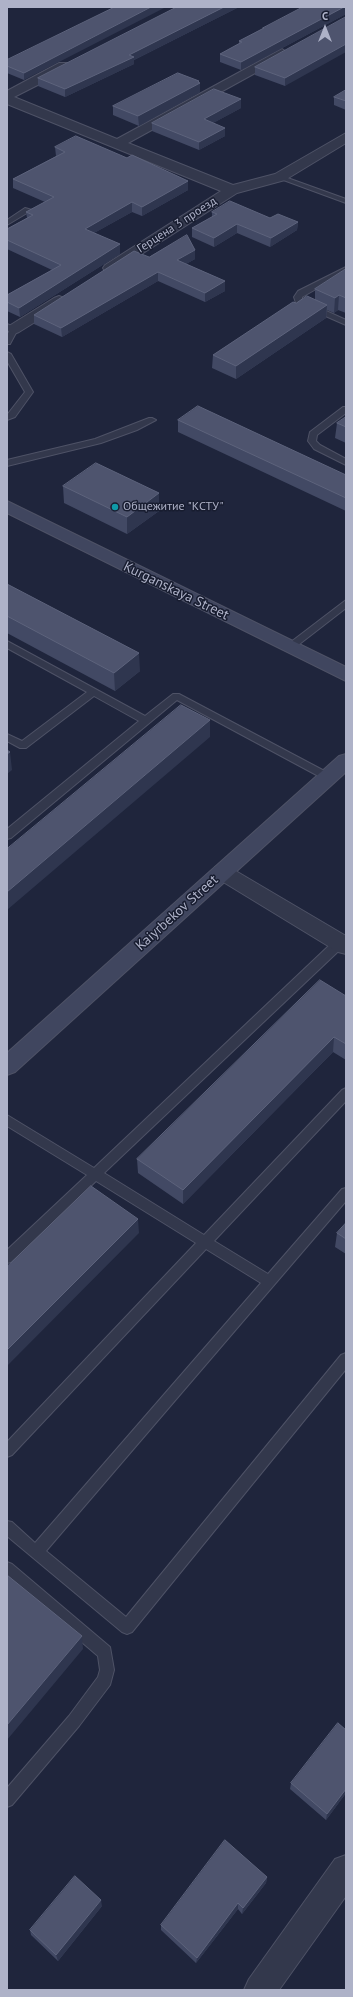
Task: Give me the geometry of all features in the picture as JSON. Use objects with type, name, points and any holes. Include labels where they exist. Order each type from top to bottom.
[{"type":"main road","name":"Kurganskaya Street","points":[[7,506],[346,675]]},
{"type":"main road","name":"Kaiyrbekov Street","points":[[7,1066],[346,761]]},
{"type":"street","points":[[116,144],[290,49]]},
{"type":"street","points":[[7,98],[75,60]]},
{"type":"street","points":[[7,98],[116,144],[232,190]]},
{"type":"street","name":"Герцена 3 проезд","points":[[100,274],[232,190],[280,177],[346,137]]},
{"type":"street","points":[[11,328],[74,291]]},
{"type":"street","points":[[222,872],[344,942]]},
{"type":"street","points":[[260,1990],[346,1870]]},
{"type":"lane","points":[[280,177],[346,201]]},
{"type":"lane","points":[[7,223],[28,210]]},
{"type":"lane","points":[[346,269],[301,293],[298,297],[299,301],[346,323]]},
{"type":"lane","points":[[7,342],[11,328]]},
{"type":"lane","points":[[7,354],[29,392],[12,416],[7,418]]},
{"type":"lane","points":[[346,409],[313,434],[312,441],[317,447],[346,462]]},
{"type":"lane","points":[[7,463],[75,449],[128,431],[152,420]]},
{"type":"lane","points":[[290,647],[346,603]]},
{"type":"lane","points":[[7,644],[146,721]]},
{"type":"lane","points":[[7,737],[23,746],[93,692]]},
{"type":"lane","points":[[7,835],[176,696],[328,777]]},
{"type":"lane","points":[[7,1258],[344,942]]},
{"type":"lane","points":[[7,1451],[346,1093]]},
{"type":"lane","points":[[7,1120],[269,1281]]},
{"type":"lane","points":[[36,1552],[66,1519],[269,1281],[346,1194]]},
{"type":"lane","points":[[7,1527],[126,1627],[346,1359]]},
{"type":"lane","points":[[7,1570],[105,1652],[107,1670],[105,1680],[84,1708],[7,1800]]},
{"type":"building","points":[[115,7],[151,7],[24,73],[7,66],[7,60]]},
{"type":"building","points":[[177,7],[224,7],[129,55],[134,57],[65,89],[38,78]]},
{"type":"building","points":[[303,7],[344,7],[241,62],[220,54],[242,42],[239,41]]},
{"type":"building","points":[[346,17],[346,44],[285,78],[255,67]]},
{"type":"building","points":[[178,73],[199,81],[198,82],[200,83],[138,116],[113,106]]},
{"type":"building","points":[[214,89],[241,99],[204,119],[225,128],[199,142],[152,123]]},
{"type":"building","points":[[346,90],[346,101],[334,97]]},
{"type":"building","points":[[76,136],[127,158],[132,155],[188,181],[142,207],[132,202],[85,229],[120,244],[19,308],[7,302],[7,295],[61,265],[7,240],[7,229],[33,215],[26,212],[54,197],[13,179],[65,152],[55,147]]},
{"type":"building","points":[[230,201],[270,218],[278,214],[298,222],[271,238],[237,224],[214,238],[192,228],[217,214],[212,212]]},
{"type":"building","points":[[187,235],[195,250],[177,260],[225,281],[205,293],[158,272],[61,328],[34,315],[134,251],[149,257]]},
{"type":"building","points":[[346,269],[346,298],[339,295],[335,298],[315,289]]},
{"type":"building","points":[[307,296],[327,305],[236,366],[213,355],[293,302],[296,303]]},
{"type":"building","points":[[198,406],[346,475],[346,498],[178,420]]},
{"type":"building","points":[[346,417],[346,427],[337,423]]},
{"type":"building","points":[[96,463],[159,493],[127,517],[63,486]]},
{"type":"building","points":[[7,584],[139,653],[114,673],[7,616]]},
{"type":"building","points":[[181,705],[210,720],[7,892],[7,849]]},
{"type":"building","points":[[320,980],[346,996],[346,1044],[334,1037],[183,1190],[137,1159]]},
{"type":"building","points":[[91,1186],[138,1219],[7,1350],[7,1267]]},
{"type":"building","points":[[346,1223],[346,1239],[337,1233]]},
{"type":"building","points":[[7,1575],[82,1636],[7,1725]]},
{"type":"building","points":[[338,1723],[346,1730],[346,1789],[327,1814],[291,1783]]},
{"type":"building","points":[[225,1840],[267,1877],[243,1908],[238,1903],[197,1958],[161,1925]]},
{"type":"building","points":[[75,1876],[101,1900],[56,1955],[30,1930]]},
{"type":"place","name":"Общежитие \"КСТУ\"","points":[[115,507]]}]
